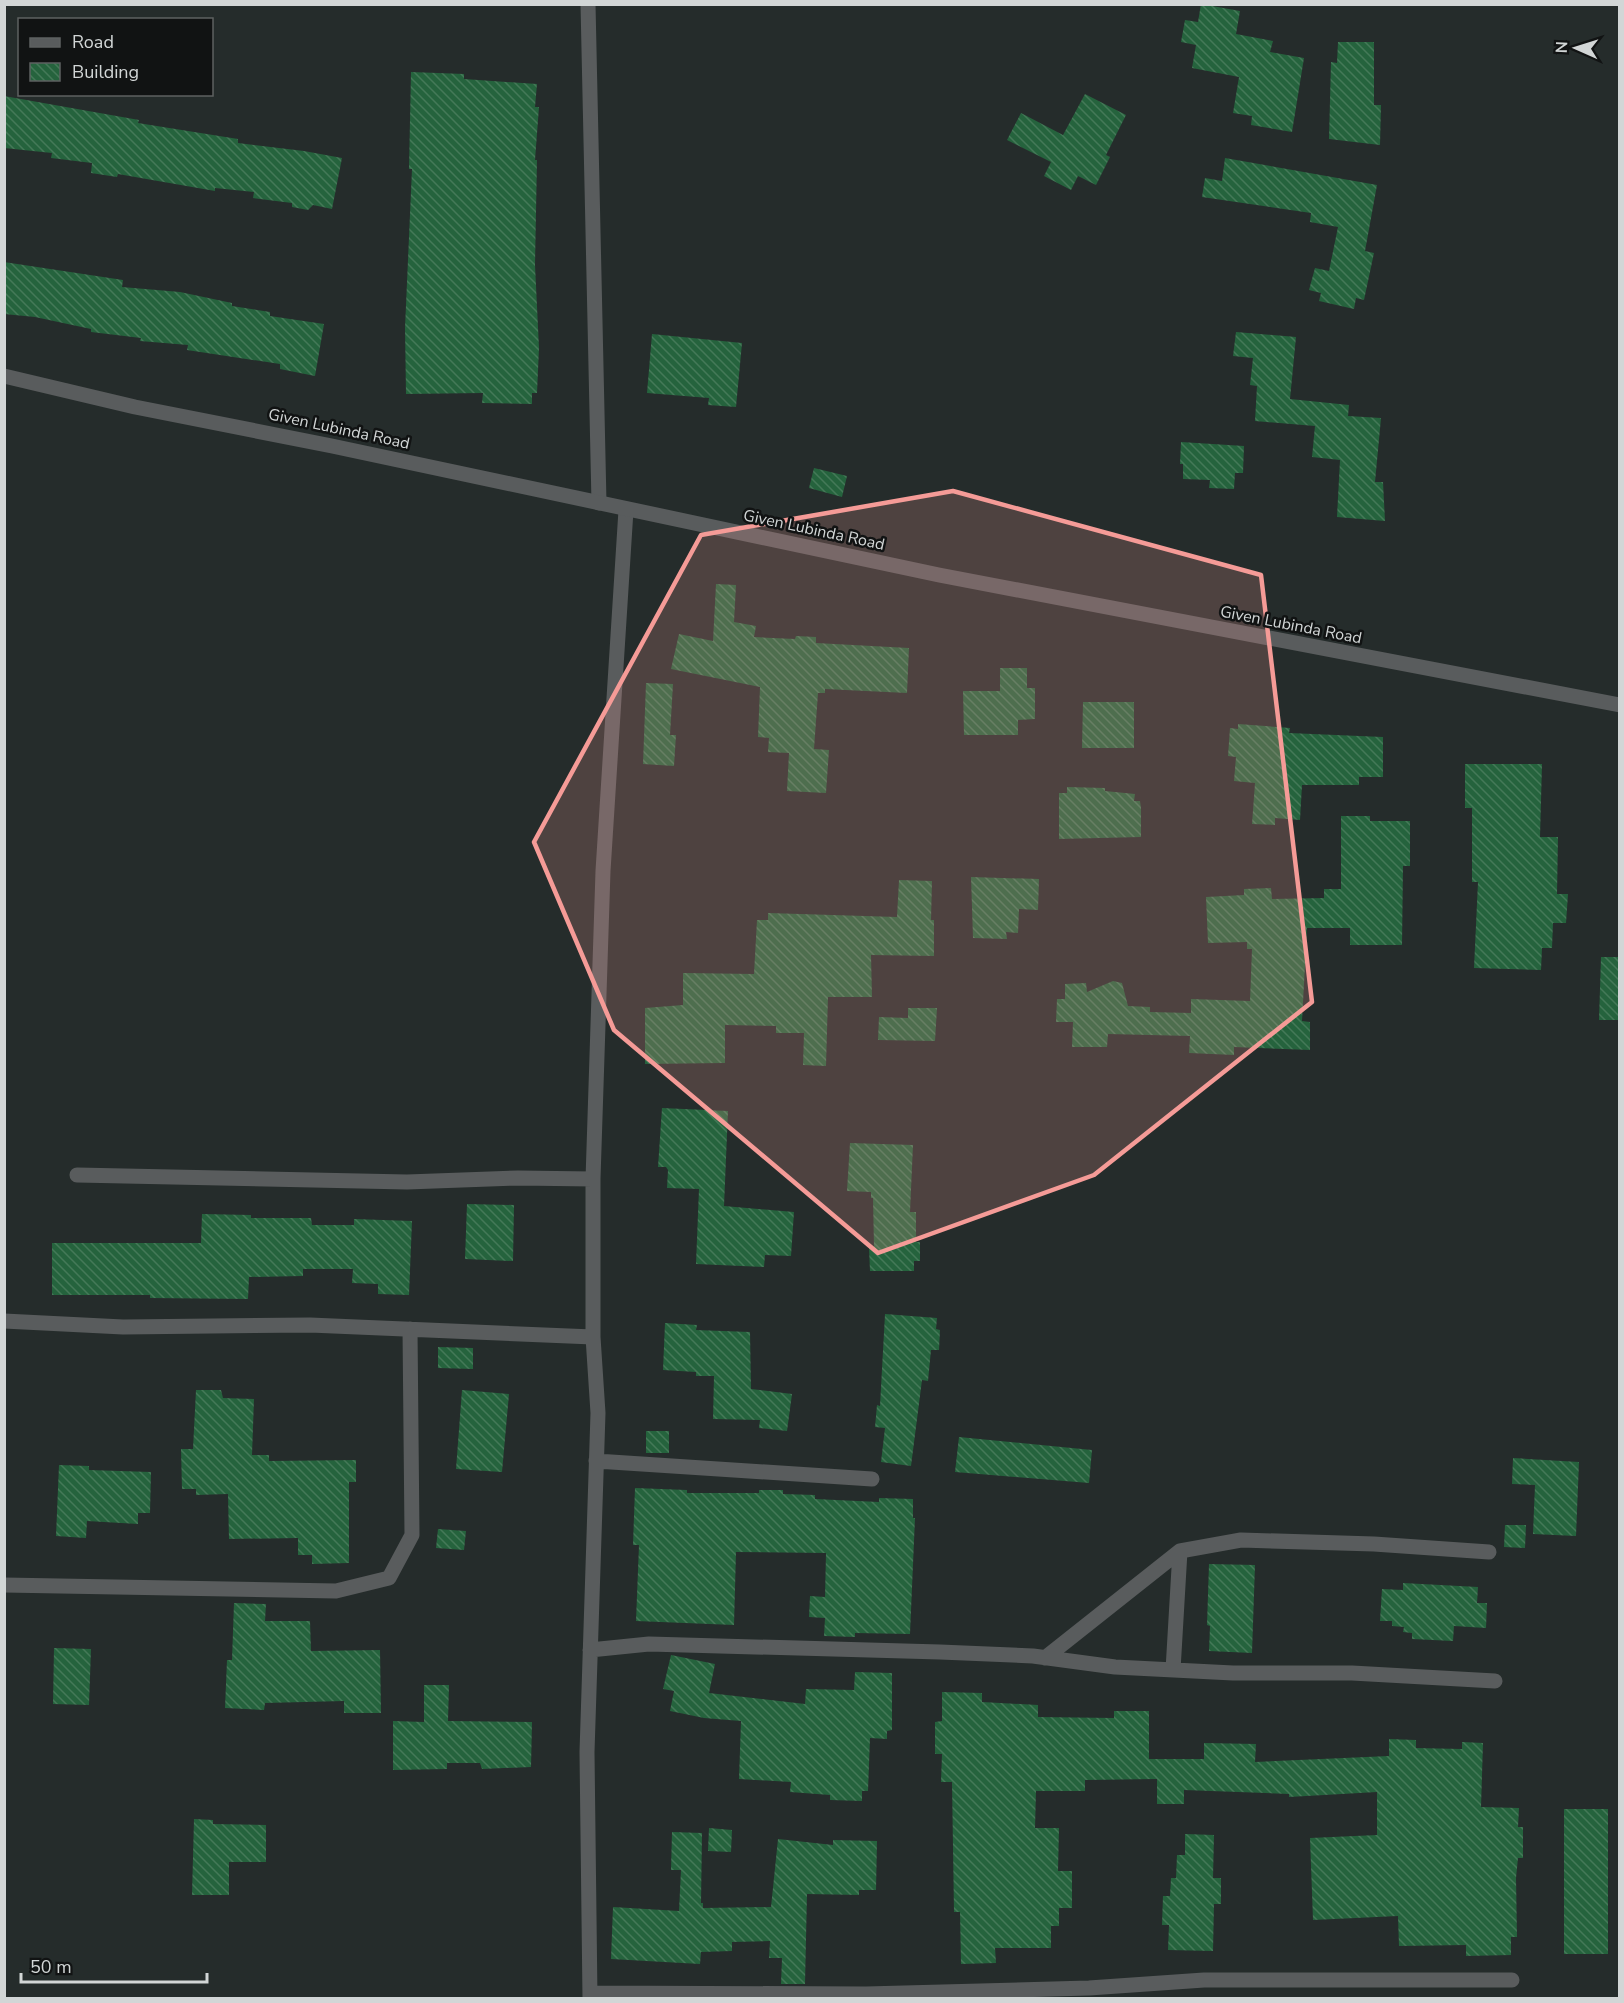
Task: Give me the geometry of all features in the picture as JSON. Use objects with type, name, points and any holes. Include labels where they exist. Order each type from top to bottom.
[{"type":"street","points":[[588,4],[599,503]]},
{"type":"street","name":"Given Lubinda Road","points":[[4,376],[135,406],[939,575],[1620,705]]},
{"type":"street","points":[[626,510],[602,883],[593,1179],[593,1337],[597,1413],[587,1752],[590,1996],[866,1994],[1089,1988],[1204,1980],[1512,1980]]},
{"type":"street","points":[[77,1175],[407,1182],[518,1178],[593,1179]]},
{"type":"street","points":[[4,1321],[123,1327],[310,1325],[593,1337]]},
{"type":"street","points":[[4,1585],[336,1591],[389,1578],[412,1535],[410,1329]]},
{"type":"street","points":[[596,1461],[872,1479]]},
{"type":"street","points":[[1045,1658],[1179,1551],[1241,1540],[1374,1544],[1489,1552]]},
{"type":"street","points":[[1173,1670],[1179,1551]]},
{"type":"street","points":[[590,1650],[649,1644],[940,1652],[1045,1658],[1116,1667],[1173,1670],[1263,1674],[1352,1673],[1495,1681]]},
{"type":"highlighted area","points":[[953,491],[1261,575],[1312,1002],[1094,1175],[878,1253],[614,1030],[534,842],[701,535]]},
{"type":"building","points":[[1201,4],[1240,11],[1236,34],[1273,41],[1270,52],[1304,58],[1292,132],[1251,125],[1252,116],[1233,113],[1239,77],[1192,68],[1196,45],[1181,42],[1185,20],[1198,22]]},
{"type":"building","points":[[1338,42],[1374,42],[1374,105],[1381,105],[1380,145],[1329,139],[1331,62],[1337,63]]},
{"type":"building","points":[[411,72],[464,74],[464,79],[537,84],[535,107],[539,107],[535,160],[537,160],[535,265],[539,348],[537,393],[532,393],[532,404],[482,403],[483,393],[406,394],[405,328],[412,169],[409,169]]},
{"type":"building","points":[[1085,94],[1126,115],[1106,155],[1110,157],[1096,185],[1078,176],[1071,190],[1044,176],[1051,162],[1007,140],[1021,113],[1063,135]]},
{"type":"building","points":[[4,96],[139,120],[138,123],[238,139],[238,143],[342,158],[332,209],[313,205],[308,210],[292,207],[292,203],[253,198],[254,192],[215,188],[215,191],[118,174],[117,177],[91,173],[92,163],[51,158],[52,153],[4,148]]},
{"type":"building","points":[[1225,158],[1377,185],[1365,251],[1374,253],[1364,300],[1356,298],[1354,309],[1319,301],[1321,293],[1309,290],[1315,268],[1329,271],[1338,227],[1310,222],[1311,213],[1202,197],[1205,178],[1222,181]]},
{"type":"building","points":[[4,262],[123,280],[122,287],[180,292],[232,303],[232,306],[270,312],[270,316],[324,324],[315,376],[280,369],[280,364],[187,350],[188,345],[140,341],[141,338],[91,332],[91,329],[35,317],[4,314]]},
{"type":"building","points":[[1236,332],[1296,337],[1290,399],[1349,405],[1348,416],[1381,418],[1375,482],[1383,482],[1385,521],[1337,517],[1340,460],[1312,457],[1315,426],[1255,421],[1257,386],[1250,385],[1253,358],[1233,356]]},
{"type":"building","points":[[652,334],[742,343],[736,407],[708,405],[709,398],[647,393]]},
{"type":"building","points":[[1181,442],[1244,446],[1243,473],[1235,473],[1234,489],[1209,488],[1210,480],[1183,479],[1183,464],[1180,464]]},
{"type":"building","points":[[814,468],[847,476],[842,497],[809,488]]},
{"type":"building","points":[[716,584],[736,585],[734,622],[756,626],[754,637],[795,639],[796,636],[816,637],[816,643],[909,648],[907,693],[825,689],[825,693],[818,693],[814,749],[829,750],[826,793],[787,791],[789,753],[768,752],[769,738],[758,737],[760,687],[671,669],[679,634],[713,641]]},
{"type":"building","points":[[1000,668],[1027,668],[1027,688],[1035,688],[1035,719],[1018,720],[1018,735],[964,735],[963,691],[1000,691]]},
{"type":"building","points":[[646,683],[673,684],[670,735],[676,735],[674,766],[643,764]]},
{"type":"building","points":[[1083,702],[1134,702],[1134,748],[1082,748]]},
{"type":"building","points":[[1238,724],[1290,728],[1289,733],[1383,737],[1383,777],[1359,777],[1359,785],[1302,785],[1300,820],[1275,818],[1275,825],[1252,824],[1255,783],[1234,781],[1236,757],[1228,756],[1230,728],[1238,729]]},
{"type":"building","points":[[1465,764],[1542,764],[1540,837],[1558,837],[1557,894],[1568,894],[1566,923],[1553,923],[1552,948],[1542,948],[1541,970],[1474,968],[1478,882],[1472,882],[1472,808],[1465,808]]},
{"type":"building","points":[[1067,787],[1105,788],[1105,791],[1135,794],[1134,801],[1140,801],[1141,808],[1141,837],[1059,839],[1059,793],[1067,793]]},
{"type":"building","points":[[1341,816],[1370,816],[1370,821],[1410,821],[1410,866],[1403,866],[1402,945],[1350,945],[1350,928],[1307,928],[1302,1021],[1310,1022],[1310,1050],[1234,1047],[1234,1055],[1189,1053],[1190,1036],[1108,1034],[1107,1047],[1072,1047],[1073,1022],[1056,1022],[1057,999],[1065,999],[1065,984],[1086,983],[1087,992],[1113,981],[1122,983],[1128,1006],[1150,1007],[1150,1012],[1191,1013],[1191,999],[1250,1001],[1252,949],[1247,949],[1247,942],[1208,943],[1206,897],[1244,895],[1244,889],[1271,888],[1272,899],[1324,898],[1324,889],[1341,889]]},
{"type":"building","points":[[971,877],[1039,879],[1038,910],[1019,909],[1018,933],[1006,932],[1007,939],[973,938]]},
{"type":"building","points":[[899,880],[932,881],[931,920],[934,920],[934,956],[871,955],[872,997],[828,997],[826,1066],[803,1065],[804,1033],[776,1033],[776,1026],[725,1025],[725,1063],[645,1064],[645,1008],[683,1005],[683,973],[754,974],[757,920],[768,920],[768,913],[897,917]]},
{"type":"building","points":[[1601,957],[1620,957],[1620,1020],[1599,1020]]},
{"type":"building","points":[[908,1008],[937,1008],[935,1041],[878,1040],[879,1017],[908,1018]]},
{"type":"building","points":[[662,1108],[728,1111],[724,1206],[794,1212],[791,1256],[765,1255],[764,1267],[696,1264],[699,1189],[667,1188],[668,1170],[666,1167],[658,1167]]},
{"type":"building","points":[[850,1143],[913,1145],[910,1212],[916,1212],[916,1242],[920,1242],[920,1261],[914,1261],[914,1271],[870,1271],[869,1248],[874,1247],[873,1198],[871,1198],[871,1192],[847,1191]]},
{"type":"building","points":[[467,1204],[514,1205],[513,1261],[465,1259]]},
{"type":"building","points":[[202,1214],[251,1215],[251,1218],[311,1218],[312,1225],[354,1225],[354,1219],[412,1221],[409,1295],[378,1294],[378,1284],[352,1283],[353,1269],[303,1269],[303,1276],[249,1277],[248,1299],[150,1298],[150,1295],[52,1295],[52,1243],[201,1243]]},
{"type":"building","points":[[885,1314],[937,1318],[936,1329],[940,1330],[939,1350],[931,1350],[928,1381],[922,1380],[911,1466],[881,1462],[885,1428],[875,1427],[877,1405],[880,1406]]},
{"type":"building","points":[[665,1323],[697,1325],[696,1330],[750,1332],[751,1389],[792,1394],[787,1431],[759,1428],[760,1420],[713,1419],[714,1376],[696,1376],[696,1372],[663,1370]]},
{"type":"building","points":[[438,1347],[473,1348],[473,1369],[438,1368]]},
{"type":"building","points":[[196,1390],[221,1390],[223,1398],[254,1399],[252,1455],[269,1455],[269,1461],[356,1460],[356,1482],[349,1482],[349,1563],[312,1564],[312,1555],[298,1555],[298,1538],[229,1539],[228,1494],[196,1495],[196,1489],[182,1489],[181,1449],[193,1449]]},
{"type":"building","points":[[462,1390],[509,1394],[502,1472],[456,1469]]},
{"type":"building","points":[[646,1431],[669,1431],[669,1453],[646,1453]]},
{"type":"building","points":[[959,1437],[1092,1450],[1089,1483],[955,1472]]},
{"type":"building","points":[[1513,1458],[1579,1462],[1576,1536],[1533,1534],[1535,1485],[1512,1484]]},
{"type":"building","points":[[59,1465],[89,1466],[89,1470],[151,1472],[150,1513],[138,1513],[138,1524],[87,1521],[86,1538],[56,1536]]},
{"type":"building","points":[[635,1488],[687,1490],[687,1493],[759,1493],[759,1490],[783,1490],[783,1494],[815,1495],[815,1499],[879,1502],[879,1498],[913,1499],[913,1518],[915,1518],[910,1634],[855,1633],[855,1637],[824,1636],[825,1618],[809,1617],[810,1596],[825,1597],[826,1553],[736,1552],[734,1625],[636,1621],[639,1545],[633,1545]]},
{"type":"building","points":[[1505,1525],[1526,1525],[1525,1548],[1504,1547]]},
{"type":"building","points":[[438,1529],[466,1531],[464,1550],[436,1548]]},
{"type":"building","points":[[1209,1564],[1255,1565],[1252,1653],[1209,1651],[1210,1626],[1207,1625]]},
{"type":"building","points":[[1403,1583],[1478,1587],[1477,1603],[1487,1603],[1486,1628],[1454,1626],[1453,1641],[1412,1639],[1412,1633],[1403,1632],[1404,1627],[1392,1626],[1392,1621],[1380,1621],[1382,1589],[1403,1590]]},
{"type":"building","points":[[234,1603],[266,1604],[265,1621],[310,1621],[311,1651],[380,1650],[381,1713],[344,1713],[344,1701],[265,1703],[264,1710],[225,1708],[227,1660],[232,1660]]},
{"type":"building","points":[[54,1648],[91,1649],[89,1705],[53,1704]]},
{"type":"building","points":[[671,1655],[715,1664],[709,1693],[805,1704],[806,1689],[854,1690],[855,1672],[892,1673],[892,1730],[887,1731],[887,1739],[870,1738],[868,1791],[862,1791],[862,1801],[830,1800],[830,1795],[790,1792],[791,1782],[739,1779],[741,1721],[704,1718],[670,1711],[674,1691],[663,1689]]},
{"type":"building","points":[[424,1685],[449,1685],[448,1721],[532,1722],[531,1767],[482,1769],[480,1763],[447,1763],[447,1769],[393,1770],[393,1721],[424,1722]]},
{"type":"building","points":[[942,1692],[982,1693],[982,1702],[1038,1705],[1038,1717],[1114,1718],[1114,1711],[1149,1711],[1149,1759],[1204,1759],[1204,1743],[1256,1744],[1255,1762],[1389,1756],[1389,1739],[1416,1740],[1416,1748],[1462,1749],[1462,1742],[1483,1743],[1481,1807],[1519,1808],[1518,1827],[1523,1827],[1523,1858],[1518,1858],[1516,1878],[1517,1937],[1511,1937],[1511,1955],[1466,1956],[1466,1945],[1399,1946],[1398,1916],[1313,1920],[1310,1838],[1377,1835],[1377,1792],[1289,1797],[1289,1794],[1184,1790],[1184,1804],[1157,1804],[1157,1779],[1085,1780],[1085,1791],[1036,1791],[1035,1828],[1059,1828],[1058,1871],[1072,1871],[1072,1908],[1059,1908],[1059,1926],[1051,1926],[1051,1948],[995,1948],[996,1963],[961,1964],[960,1912],[954,1912],[952,1782],[941,1782],[942,1754],[935,1754],[935,1722],[942,1721]]},
{"type":"building","points":[[1564,1809],[1608,1809],[1608,1954],[1564,1954]]},
{"type":"building","points":[[194,1819],[213,1820],[213,1824],[266,1825],[266,1862],[229,1862],[229,1895],[192,1895]]},
{"type":"building","points":[[709,1828],[732,1830],[731,1852],[708,1851]]},
{"type":"building","points":[[672,1832],[702,1833],[701,1903],[703,1903],[703,1908],[771,1907],[778,1839],[833,1845],[833,1840],[877,1841],[876,1890],[859,1890],[859,1895],[807,1894],[805,1984],[781,1984],[782,1958],[769,1958],[770,1941],[732,1942],[732,1951],[701,1952],[700,1964],[611,1959],[613,1907],[679,1911],[681,1870],[671,1870]]},
{"type":"building","points":[[1185,1834],[1214,1835],[1213,1878],[1221,1878],[1221,1904],[1214,1904],[1213,1951],[1168,1950],[1169,1925],[1162,1925],[1163,1896],[1170,1896],[1171,1878],[1176,1878],[1177,1855],[1185,1855]]}]
